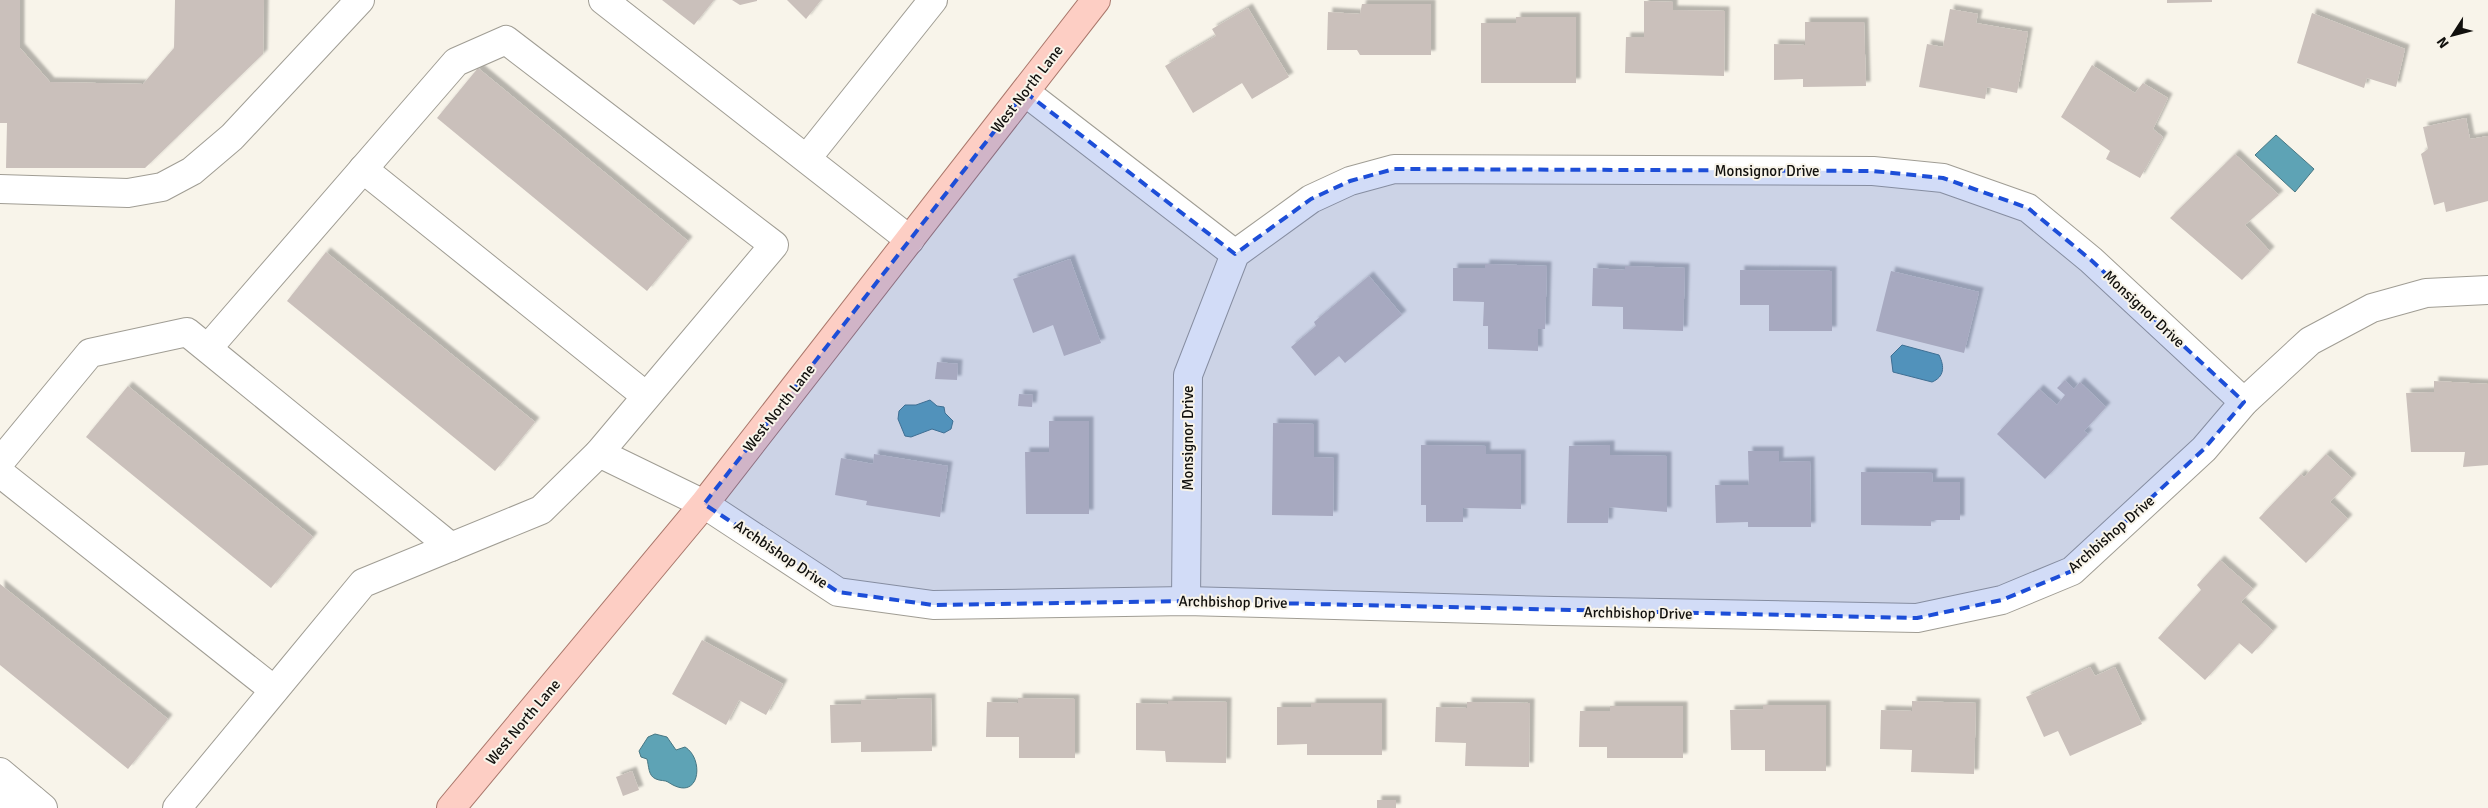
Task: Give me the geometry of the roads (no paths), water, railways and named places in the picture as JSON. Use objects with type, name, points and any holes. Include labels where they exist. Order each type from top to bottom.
[{"type":"main road","name":"West North Lane","points":[[451,808],[704,504],[1096,0]]},
{"type":"street","points":[[0,188],[128,193],[162,187],[185,175],[232,137],[360,0]]},
{"type":"street","points":[[603,0],[910,240]]},
{"type":"street","points":[[807,158],[933,0]]},
{"type":"street","points":[[177,808],[363,583],[541,510],[599,453],[774,246],[506,40],[456,62],[208,348]]},
{"type":"street","points":[[1025,92],[1234,254]]},
{"type":"street","points":[[363,169],[646,396]]},
{"type":"street","name":"Monsignor Drive","points":[[1186,600],[1188,375],[1234,254],[1311,199],[1350,181],[1394,169],[1872,171],[1943,178],[2028,208],[2091,260],[2244,402]]},
{"type":"street","name":"Archbishop Drive","points":[[599,453],[704,504],[838,592],[933,605],[1186,600],[1554,612],[1916,618],[2002,600],[2072,571],[2204,449],[2244,402],[2310,341],[2372,308],[2426,293],[2488,290]]},
{"type":"street","points":[[0,462],[90,353],[187,332],[451,547]]},
{"type":"street","points":[[0,473],[274,690]]},
{"type":"street","points":[[0,772],[38,804]]},
{"type":"street","points":[[0,800],[38,804]]},
{"type":"water","points":[[2276,135],[2314,169],[2295,192],[2255,155]]},
{"type":"water","points":[[1902,345],[1939,355],[1943,367],[1939,377],[1932,382],[1893,372],[1891,356]]},
{"type":"water","points":[[930,400],[937,406],[944,407],[945,413],[953,421],[951,429],[944,433],[932,429],[911,437],[905,436],[898,419],[899,411],[905,405],[916,405]]},
{"type":"water","points":[[655,734],[667,737],[676,750],[685,747],[691,753],[697,769],[693,784],[687,788],[679,787],[651,776],[647,759],[641,757],[639,751],[648,737]]}]
